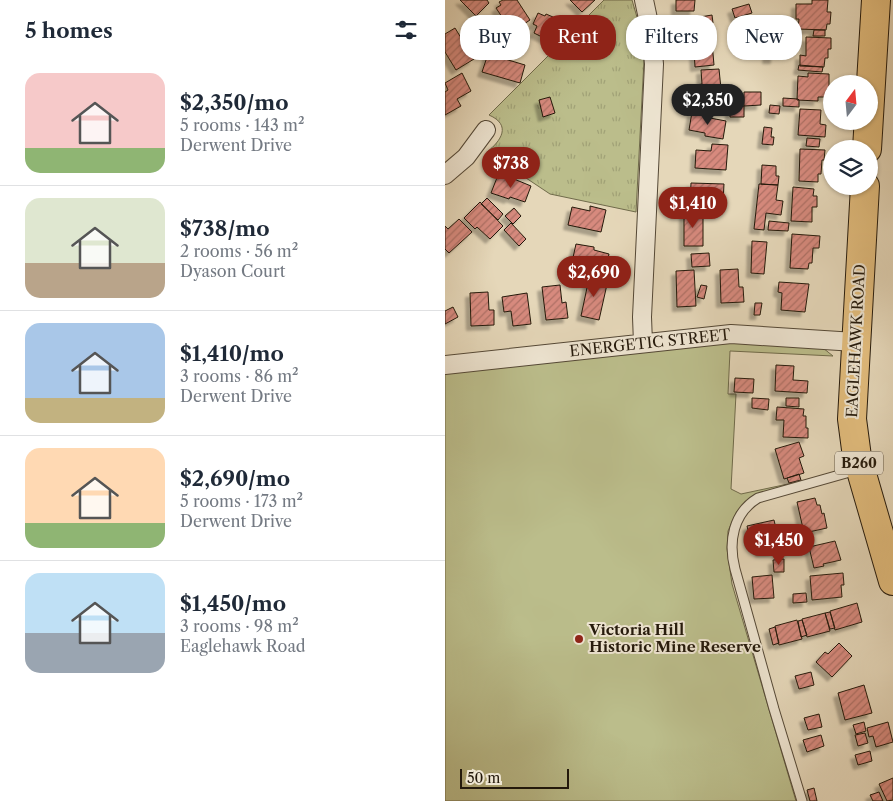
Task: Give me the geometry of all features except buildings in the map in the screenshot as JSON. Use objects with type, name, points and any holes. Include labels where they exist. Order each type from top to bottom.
[{"type":"main road","points":[[868,140],[876,0]]},
{"type":"main road","name":"EAGLEHAWK ROAD","points":[[864,195],[852,419],[861,469],[893,581]]},
{"type":"street","points":[[643,0],[651,33],[654,64],[641,317],[643,343]]},
{"type":"street","points":[[445,175],[466,157],[486,130]]},
{"type":"street","name":"ENERGETIC STREET","points":[[445,365],[742,334],[855,342]]},
{"type":"lane","points":[[802,801],[773,709],[733,561],[732,544],[738,520],[746,507],[758,498],[861,469]]},
{"type":"green space","points":[[604,0],[632,0],[636,15],[626,15],[626,60],[644,60],[636,212],[550,194],[487,152],[500,138],[502,133],[500,123],[489,115],[544,60],[616,60],[616,15],[589,15]]},
{"type":"green space","points":[[725,342],[823,348],[833,356],[730,351],[728,394],[736,394],[731,489],[741,494],[821,477],[750,499],[737,511],[728,531],[727,549],[732,584],[796,801],[445,801],[445,373]]},
{"type":"place","name":"Victoria Hill Historic Mine Reserve","points":[[579,639]]}]
